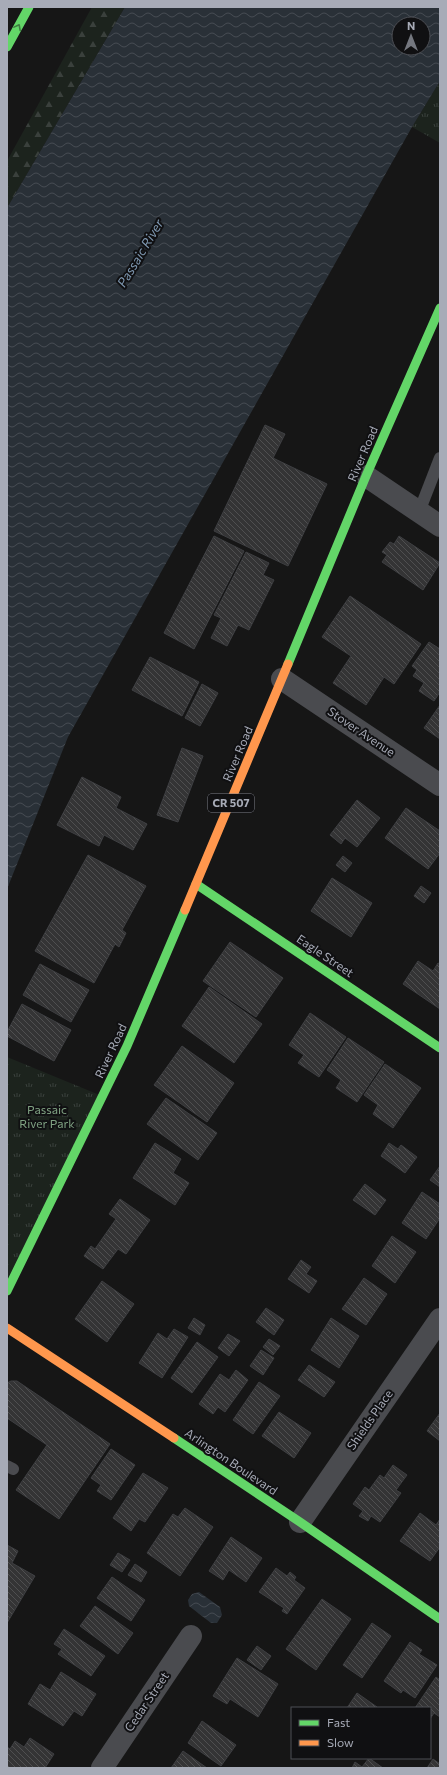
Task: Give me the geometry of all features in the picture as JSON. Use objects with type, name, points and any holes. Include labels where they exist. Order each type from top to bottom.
[{"type":"main road","points":[[7,47],[29,7]]},
{"type":"main road","name":"River Road","points":[[7,1291],[127,1046],[366,476],[440,308]]},
{"type":"main road","name":"Eagle Street","points":[[196,884],[440,1048]]},
{"type":"main road","name":"Arlington Boulevard","points":[[7,1328],[300,1522],[440,1619]]},
{"type":"street","points":[[366,476],[440,526]]},
{"type":"street","name":"Stover Avenue","points":[[282,678],[440,785]]},
{"type":"street","name":"Shields Place","points":[[300,1522],[440,1318]]},
{"type":"street","name":"Cedar Street","points":[[102,1768],[191,1636]]},
{"type":"lane","points":[[419,512],[440,458]]},
{"type":"green space","points":[[92,7],[125,7],[7,208],[7,161]]},
{"type":"green space","points":[[440,81],[440,143],[412,127]]},
{"type":"green space","name":"Passaic River Park","points":[[7,1057],[102,1096],[7,1291]]},
{"type":"water","name":"Passaic River","points":[[125,7],[440,7],[440,81],[412,127],[68,737],[7,889],[7,208]]},
{"type":"water","points":[[199,1592],[220,1607],[222,1615],[217,1623],[211,1623],[189,1606],[188,1600],[192,1594]]},
{"type":"building","points":[[265,425],[285,434],[273,458],[327,484],[288,566],[214,531]]},
{"type":"building","points":[[214,536],[244,551],[194,649],[164,633]]},
{"type":"building","points":[[399,536],[440,563],[423,590],[382,562],[387,555],[382,552],[390,542],[394,544]]},
{"type":"building","points":[[246,552],[269,563],[263,575],[274,580],[249,630],[238,625],[227,646],[211,638],[221,618],[214,615]]},
{"type":"building","points":[[350,596],[421,644],[394,684],[384,677],[366,705],[333,683],[351,656],[322,637]]},
{"type":"building","points":[[429,642],[440,649],[440,692],[434,701],[419,691],[424,683],[413,676],[417,670],[412,666]]},
{"type":"building","points":[[150,657],[199,682],[182,716],[132,690]]},
{"type":"building","points":[[202,684],[218,693],[200,726],[185,718]]},
{"type":"building","points":[[440,705],[440,739],[424,728]]},
{"type":"building","points":[[182,748],[203,756],[178,822],[157,815]]},
{"type":"building","points":[[82,777],[121,797],[116,808],[147,824],[133,850],[104,835],[99,846],[57,825]]},
{"type":"building","points":[[357,800],[380,818],[357,847],[345,838],[341,844],[330,835]]},
{"type":"building","points":[[406,808],[440,831],[440,853],[428,869],[385,838]]},
{"type":"building","points":[[88,855],[146,886],[122,930],[126,933],[119,947],[115,944],[94,983],[35,951]]},
{"type":"building","points":[[343,856],[352,863],[345,872],[336,865]]},
{"type":"building","points":[[332,878],[372,903],[351,937],[311,911]]},
{"type":"building","points":[[421,886],[431,893],[424,903],[414,896]]},
{"type":"building","points":[[230,942],[283,978],[256,1017],[203,981]]},
{"type":"building","points":[[418,961],[433,971],[438,963],[440,964],[440,1009],[403,984]]},
{"type":"building","points":[[40,964],[89,990],[71,1022],[23,995]]},
{"type":"building","points":[[209,987],[262,1024],[234,1063],[182,1026]]},
{"type":"building","points":[[22,1004],[71,1030],[54,1061],[7,1036],[7,1032]]},
{"type":"building","points":[[310,1013],[346,1037],[319,1077],[298,1063],[304,1055],[289,1045]]},
{"type":"building","points":[[348,1038],[384,1062],[357,1102],[336,1088],[341,1080],[327,1070]]},
{"type":"building","points":[[182,1046],[234,1083],[207,1122],[154,1085]]},
{"type":"building","points":[[385,1064],[421,1088],[393,1128],[373,1114],[378,1105],[364,1095]]},
{"type":"building","points":[[166,1098],[217,1133],[198,1160],[147,1124]]},
{"type":"building","points":[[155,1143],[181,1159],[173,1173],[189,1183],[175,1205],[133,1178]]},
{"type":"building","points":[[389,1143],[398,1149],[401,1145],[417,1157],[405,1173],[381,1156]]},
{"type":"building","points":[[440,1166],[440,1187],[430,1180]]},
{"type":"building","points":[[365,1184],[386,1200],[375,1215],[353,1200]]},
{"type":"building","points":[[422,1192],[440,1204],[440,1218],[426,1239],[402,1223]]},
{"type":"building","points":[[120,1199],[150,1220],[126,1254],[118,1249],[103,1269],[84,1256],[91,1246],[95,1249],[116,1219],[109,1214]]},
{"type":"building","points":[[392,1236],[416,1252],[395,1283],[372,1266]]},
{"type":"building","points":[[301,1260],[311,1267],[306,1274],[317,1281],[309,1293],[288,1279]]},
{"type":"building","points":[[364,1278],[387,1294],[366,1325],[342,1309]]},
{"type":"building","points":[[102,1281],[134,1304],[107,1342],[75,1319]]},
{"type":"building","points":[[266,1308],[284,1320],[274,1335],[256,1322]]},
{"type":"building","points":[[194,1318],[205,1325],[200,1335],[188,1328]]},
{"type":"building","points":[[331,1318],[359,1336],[339,1368],[311,1350]]},
{"type":"building","points":[[174,1329],[188,1337],[162,1378],[139,1363],[158,1333],[167,1339]]},
{"type":"building","points":[[228,1334],[240,1341],[229,1356],[218,1348]]},
{"type":"building","points":[[269,1339],[280,1346],[273,1355],[263,1347]]},
{"type":"building","points":[[197,1342],[218,1357],[192,1393],[171,1378]]},
{"type":"building","points":[[261,1350],[274,1358],[263,1375],[250,1366]]},
{"type":"building","points":[[309,1365],[335,1382],[324,1397],[298,1380]]},
{"type":"building","points":[[236,1370],[248,1380],[225,1412],[218,1407],[213,1414],[199,1404],[220,1374],[229,1380]]},
{"type":"building","points":[[17,1381],[110,1444],[59,1519],[16,1490],[47,1445],[7,1418],[7,1383]]},
{"type":"building","points":[[259,1382],[280,1396],[253,1434],[233,1420]]},
{"type":"building","points":[[279,1412],[311,1433],[294,1458],[262,1436]]},
{"type":"building","points":[[440,1413],[440,1441],[427,1431]]},
{"type":"building","points":[[111,1449],[135,1465],[111,1500],[97,1491],[101,1485],[91,1478]]},
{"type":"building","points":[[393,1465],[407,1475],[396,1490],[401,1493],[380,1522],[371,1516],[368,1521],[359,1516],[363,1511],[353,1504],[365,1487],[369,1490],[380,1475],[384,1478]]},
{"type":"building","points":[[143,1473],[168,1488],[145,1522],[139,1519],[131,1531],[113,1518]]},
{"type":"building","points":[[185,1508],[213,1527],[180,1576],[147,1553],[173,1514],[178,1517]]},
{"type":"building","points":[[420,1513],[436,1525],[440,1519],[440,1547],[430,1561],[400,1541]]},
{"type":"building","points":[[231,1537],[262,1558],[246,1582],[229,1570],[223,1580],[209,1571]]},
{"type":"building","points":[[7,1545],[18,1551],[12,1563],[35,1576],[7,1623]]},
{"type":"building","points":[[118,1553],[130,1560],[122,1572],[110,1565]]},
{"type":"building","points":[[135,1564],[147,1572],[141,1582],[128,1575]]},
{"type":"building","points":[[276,1568],[287,1576],[290,1572],[296,1577],[294,1580],[305,1588],[287,1614],[282,1611],[284,1608],[259,1592]]},
{"type":"building","points":[[112,1577],[145,1600],[131,1621],[97,1598]]},
{"type":"building","points":[[322,1599],[351,1619],[316,1670],[286,1649]]},
{"type":"building","points":[[95,1606],[133,1633],[118,1654],[80,1626]]},
{"type":"building","points":[[372,1623],[391,1636],[362,1678],[343,1665]]},
{"type":"building","points":[[64,1629],[105,1656],[91,1676],[58,1654],[62,1649],[54,1644]]},
{"type":"building","points":[[410,1642],[422,1650],[419,1654],[437,1665],[415,1698],[403,1690],[401,1693],[384,1681]]},
{"type":"building","points":[[257,1646],[271,1656],[261,1670],[247,1660]]},
{"type":"building","points":[[237,1658],[278,1684],[258,1717],[230,1699],[227,1704],[213,1696]]},
{"type":"building","points":[[61,1672],[96,1694],[82,1716],[74,1711],[63,1726],[28,1704],[40,1684],[50,1690]]},
{"type":"building","points":[[436,1677],[440,1680],[440,1717],[434,1713],[431,1718],[431,1707],[416,1707]]},
{"type":"building","points":[[357,1693],[377,1707],[348,1707]]},
{"type":"building","points":[[202,1721],[236,1745],[221,1766],[188,1743]]},
{"type":"building","points":[[30,1738],[54,1754],[45,1768],[7,1768],[7,1747],[10,1749],[15,1741],[24,1747]]},
{"type":"building","points":[[183,1751],[207,1768],[171,1768]]},
{"type":"building","points":[[368,1759],[370,1759],[383,1768],[352,1768],[355,1762],[362,1767]]},
{"type":"building","points":[[433,1759],[440,1764],[440,1768],[427,1768]]},
{"type":"traffic: fast","points":[[7,47],[29,7]]},
{"type":"traffic: fast","points":[[288,664],[366,476],[440,308]]},
{"type":"traffic: fast","points":[[196,884],[440,1048]]},
{"type":"traffic: fast","points":[[7,1291],[127,1046],[185,910]]},
{"type":"traffic: fast","points":[[174,1438],[300,1522],[440,1619]]},
{"type":"traffic: slow","points":[[185,910],[288,664]]},
{"type":"traffic: slow","points":[[7,1328],[174,1438]]}]
